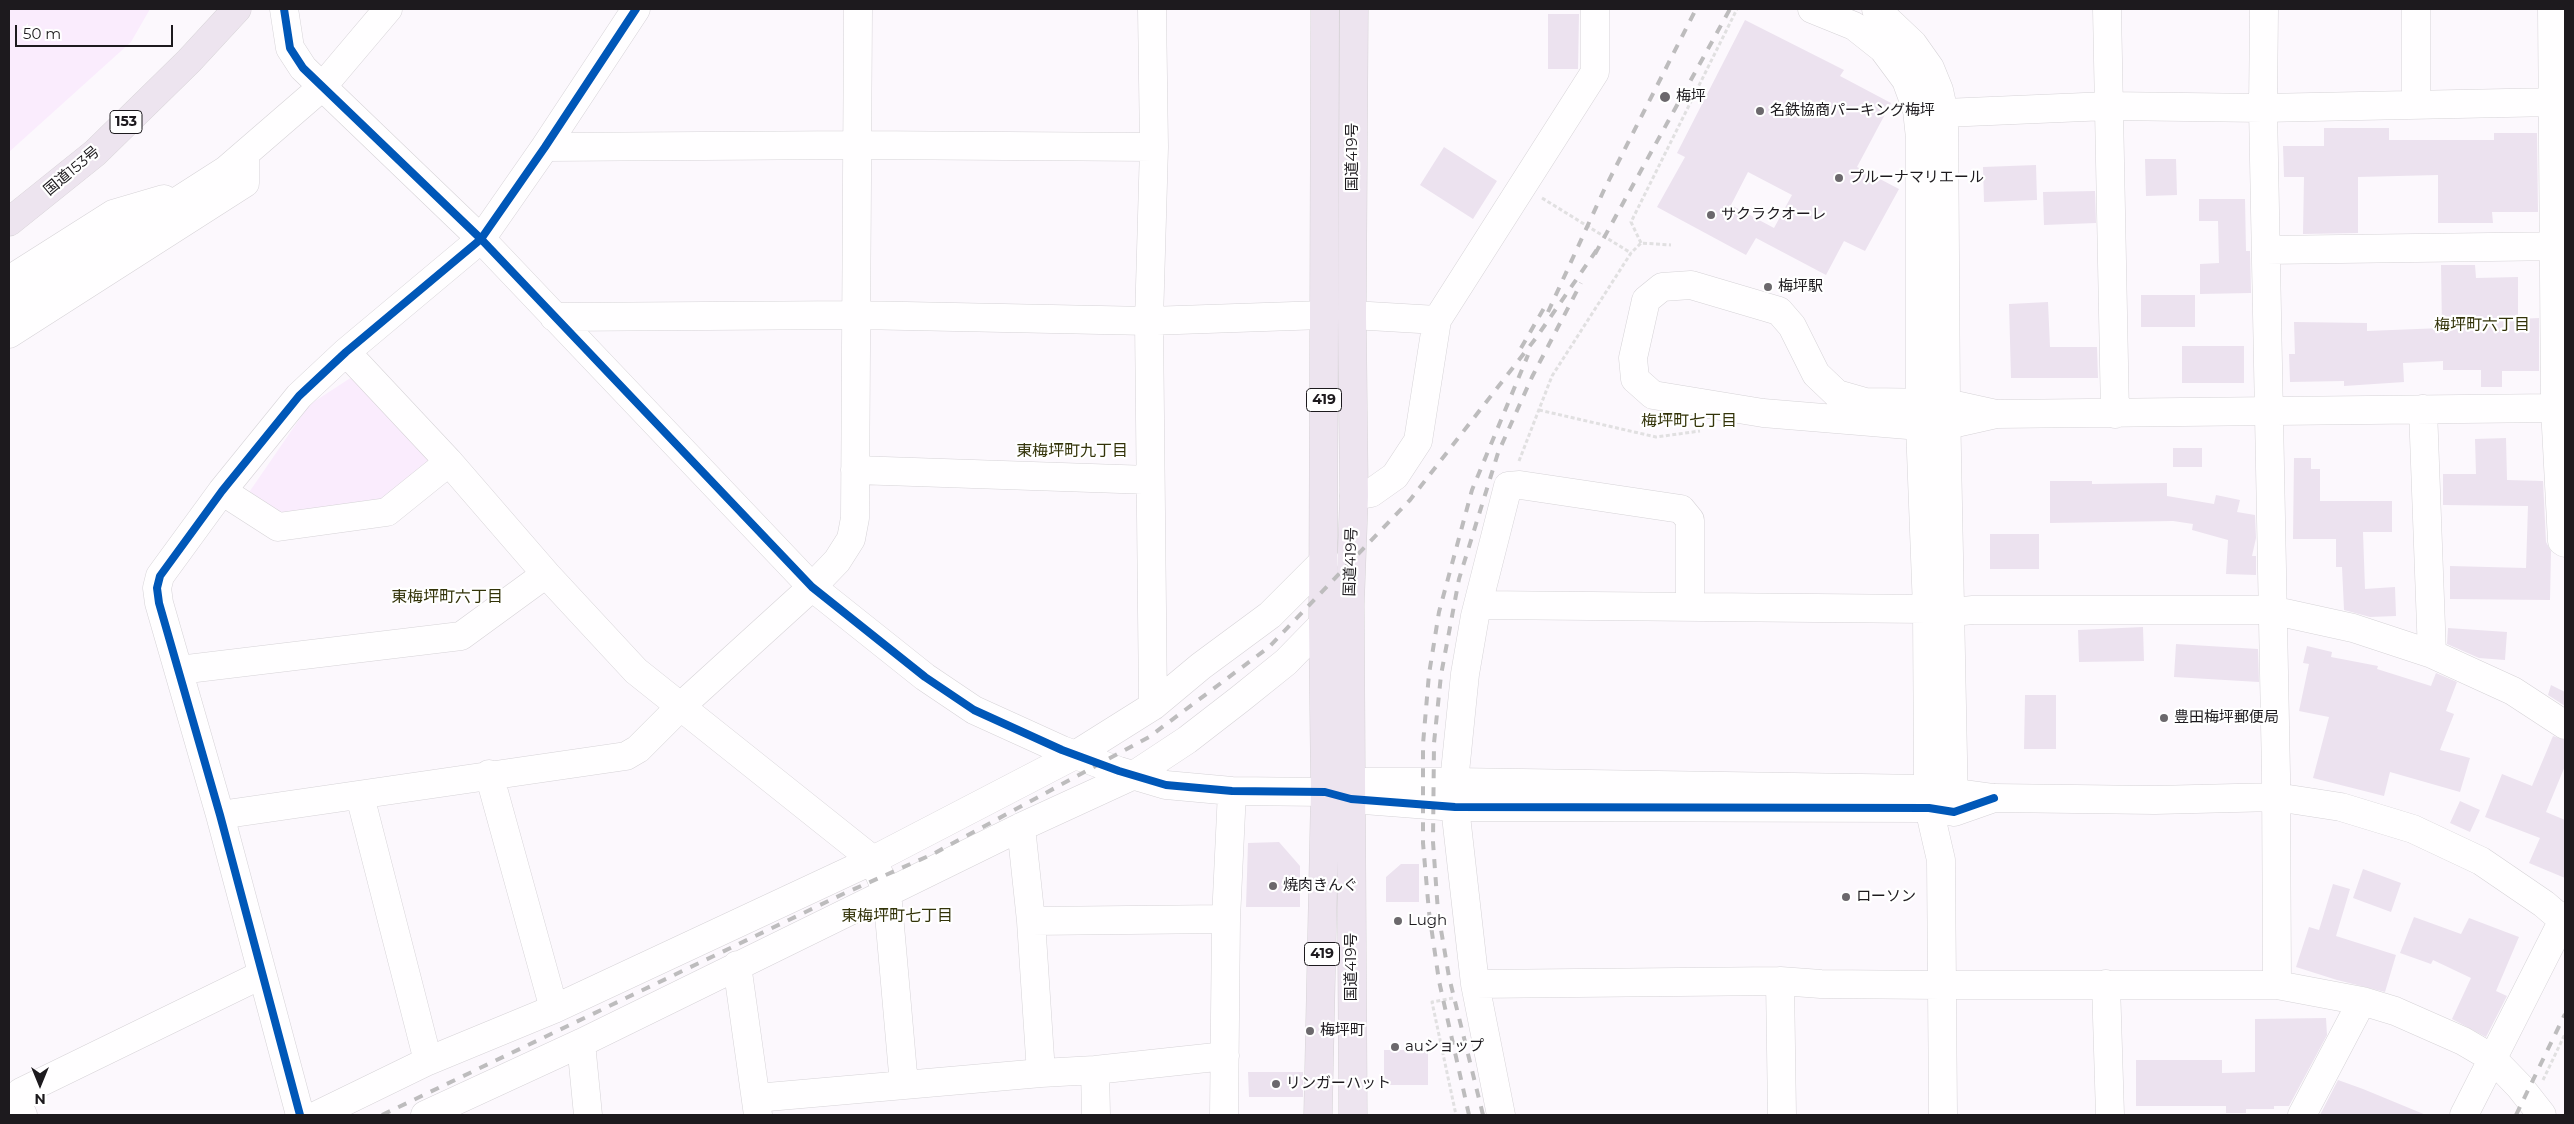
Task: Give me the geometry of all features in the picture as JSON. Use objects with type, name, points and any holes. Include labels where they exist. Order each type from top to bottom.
[{"type":"highway","name":"国道419号","points":[[1318,1115],[1324,792],[1323,315],[1325,9]]},
{"type":"highway","name":"国道419号","points":[[1352,1115],[1350,604],[1354,496],[1352,315],[1354,9]]},
{"type":"highway","name":"国道153号","points":[[9,222],[95,153],[189,61],[236,10]]},
{"type":"street","points":[[284,9],[290,48],[303,68],[481,239],[812,587],[925,677],[974,710],[1076,755],[1134,775],[1166,785],[1232,791],[1941,800],[1994,798],[2155,800],[2276,797],[2341,806],[2413,829],[2480,861],[2565,919],[2464,1115]]},
{"type":"street","points":[[9,309],[226,170],[322,87],[388,9]]},
{"type":"street","points":[[300,1115],[261,975],[220,815],[159,603],[157,588],[160,576],[222,490],[299,396],[346,352],[481,239],[545,147],[636,9]]},
{"type":"street","points":[[220,815],[360,796],[489,774],[626,756],[638,748],[680,707],[812,587],[837,561],[854,530],[858,9]]},
{"type":"street","points":[[1152,9],[1154,147],[1149,320],[1153,706]]},
{"type":"street","points":[[1354,496],[1371,493],[1395,476],[1418,441],[1437,320],[1594,72],[1595,9]]},
{"type":"street","points":[[1812,9],[1854,26],[1883,49],[1906,80],[1917,110],[1934,414],[1940,610],[1943,1115]]},
{"type":"street","points":[[1876,9],[1913,44],[1930,68],[1944,113],[1934,414]]},
{"type":"street","points":[[2107,9],[2115,414]]},
{"type":"street","points":[[2264,9],[2263,108],[2270,412],[2277,985]]},
{"type":"street","points":[[2416,9],[2416,105]]},
{"type":"street","points":[[2552,9],[2560,246],[2559,423],[2562,541],[2565,543]]},
{"type":"street","points":[[1944,113],[2108,106],[2263,108],[2554,102]]},
{"type":"street","points":[[545,147],[858,145],[1154,147]]},
{"type":"street","points":[[9,334],[245,183],[245,154]]},
{"type":"street","points":[[9,280],[113,214],[196,189]]},
{"type":"street","points":[[2266,250],[2560,246]]},
{"type":"street","points":[[1934,414],[1865,402],[1837,394],[1816,374],[1792,326],[1779,312],[1691,285],[1662,287],[1646,300],[1633,358],[1635,379],[1653,394],[1763,413],[1934,414],[2115,414],[2423,409],[2559,423]]},
{"type":"street","points":[[554,317],[857,315],[1149,320],[1323,315]]},
{"type":"street","points":[[1352,315],[1437,320]]},
{"type":"street","points":[[346,352],[449,462],[546,574],[636,671],[873,860],[887,892],[904,1085]]},
{"type":"street","points":[[2423,409],[2432,654]]},
{"type":"street","points":[[222,490],[278,527],[388,512],[449,462]]},
{"type":"street","points":[[855,470],[1150,480]]},
{"type":"street","points":[[1501,1115],[1475,984],[1454,794],[1465,674],[1478,605],[1508,486],[1681,509],[1690,520],[1690,607]]},
{"type":"street","points":[[317,1115],[428,1061],[554,1009],[873,860],[1076,755],[1153,706],[1201,666],[1270,615],[1325,560]]},
{"type":"street","points":[[179,670],[462,636],[546,574]]},
{"type":"street","points":[[1478,605],[1940,610],[2271,610],[2352,628],[2432,654],[2513,691],[2565,725]]},
{"type":"street","points":[[426,1115],[1134,775],[1186,740],[1240,699],[1286,662],[1323,624]]},
{"type":"street","points":[[489,774],[554,1009]]},
{"type":"street","points":[[1224,1115],[1226,919],[1232,791]]},
{"type":"street","points":[[360,796],[428,1061]]},
{"type":"street","points":[[1021,828],[1031,921],[1041,1072]]},
{"type":"street","points":[[1031,921],[1226,919]]},
{"type":"street","points":[[738,965],[757,1107],[904,1085],[1041,1072],[1095,1070],[1225,1056]]},
{"type":"street","points":[[23,1115],[20,1109],[21,1092],[261,975]]},
{"type":"street","points":[[1475,984],[1780,981],[1821,984],[1941,985],[2277,985],[2362,1001],[2395,1011],[2463,1041],[2492,1058],[2520,1086],[2533,1111]]},
{"type":"street","points":[[1780,981],[1782,1115]]},
{"type":"street","points":[[2106,984],[2110,1115]]},
{"type":"street","points":[[2302,1115],[2362,1001]]},
{"type":"street","points":[[581,1042],[588,1115]]},
{"type":"street","points":[[1095,1070],[1096,1115]]},
{"type":"path","points":[[1641,243],[1631,222],[1737,9]]},
{"type":"path","points":[[1522,186],[1631,253]]},
{"type":"path","points":[[1514,486],[1519,460],[1552,376],[1631,253],[1641,243],[1671,245]]},
{"type":"path","points":[[1538,410],[1656,438],[1700,430]]},
{"type":"path","points":[[1440,1000],[1432,1002],[1456,1115]]},
{"type":"path","points":[[2533,1111],[2565,1034]]},
{"type":"shaded area","points":[[9,9],[150,9],[131,42],[9,152]]},
{"type":"shaded area","points":[[355,375],[433,463],[389,501],[280,521],[241,504],[309,405]]},
{"type":"building","points":[[1548,14],[1579,14],[1578,69],[1548,69]]},
{"type":"building","points":[[1745,20],[1844,70],[1840,76],[1891,103],[1857,167],[1899,189],[1865,251],[1844,241],[1826,275],[1756,238],[1746,255],[1657,207],[1685,157],[1677,153]],"holes":[[[1748,172],[1792,195],[1774,228],[1731,205]]]},
{"type":"building","points":[[2324,128],[2389,128],[2389,140],[2494,140],[2494,133],[2537,133],[2538,212],[2492,212],[2493,223],[2438,223],[2438,175],[2358,177],[2358,233],[2303,234],[2304,177],[2284,177],[2283,146],[2324,146]]},
{"type":"building","points":[[1444,147],[1497,181],[1473,219],[1420,185]]},
{"type":"building","points":[[2145,159],[2176,159],[2177,195],[2146,196]]},
{"type":"building","points":[[2036,165],[2037,200],[1984,202],[1983,167]]},
{"type":"building","points":[[2095,191],[2096,223],[2044,225],[2043,192]]},
{"type":"building","points":[[2199,199],[2245,199],[2246,251],[2250,251],[2251,293],[2200,294],[2200,264],[2219,263],[2218,221],[2199,221]]},
{"type":"building","points":[[2441,265],[2475,265],[2476,278],[2518,277],[2518,319],[2539,318],[2539,371],[2502,371],[2502,387],[2481,387],[2481,370],[2443,370],[2443,361],[2403,363],[2404,382],[2344,386],[2344,381],[2290,382],[2289,354],[2295,354],[2294,322],[2367,323],[2367,331],[2442,328]]},
{"type":"building","points":[[2141,295],[2195,295],[2195,327],[2141,327]]},
{"type":"building","points":[[2048,302],[2050,347],[2097,347],[2098,378],[2011,378],[2009,304]]},
{"type":"building","points":[[2182,346],[2244,346],[2244,383],[2182,383]]},
{"type":"building","points":[[2506,438],[2507,480],[2543,481],[2546,542],[2551,551],[2550,600],[2450,599],[2450,566],[2526,568],[2528,506],[2443,505],[2443,474],[2476,474],[2475,439]]},
{"type":"building","points":[[2173,448],[2202,448],[2202,467],[2173,467]]},
{"type":"building","points":[[2294,458],[2311,458],[2311,469],[2320,469],[2320,501],[2392,501],[2392,532],[2363,532],[2365,589],[2395,587],[2396,616],[2370,617],[2344,610],[2342,567],[2336,567],[2336,539],[2293,539]]},
{"type":"building","points":[[2050,481],[2092,481],[2092,484],[2167,483],[2167,496],[2214,504],[2216,495],[2240,500],[2237,512],[2255,515],[2256,538],[2252,556],[2256,556],[2256,575],[2226,574],[2228,540],[2192,530],[2193,524],[2173,521],[2050,523]]},
{"type":"building","points":[[1990,534],[2039,534],[2039,569],[1990,569]]},
{"type":"building","points":[[2143,627],[2144,661],[2079,662],[2078,630]]},
{"type":"building","points":[[2448,628],[2507,632],[2505,660],[2479,658],[2447,644]]},
{"type":"building","points":[[2176,644],[2258,649],[2259,682],[2174,677]]},
{"type":"building","points":[[2307,646],[2332,652],[2331,657],[2378,666],[2377,669],[2431,686],[2436,673],[2457,682],[2446,711],[2454,714],[2440,750],[2470,758],[2460,792],[2390,772],[2384,796],[2313,778],[2329,717],[2299,711],[2309,664],[2303,663]]},
{"type":"building","points":[[2551,685],[2565,692],[2565,706],[2548,695]]},
{"type":"building","points":[[2025,695],[2056,695],[2056,749],[2024,749]]},
{"type":"building","points":[[2553,736],[2565,740],[2565,766],[2546,812],[2565,820],[2565,878],[2529,863],[2540,838],[2485,817],[2502,774],[2532,786]]},
{"type":"building","points":[[2460,801],[2480,810],[2470,832],[2450,823]]},
{"type":"building","name":"焼肉きんぐ","points":[[1279,842],[1300,866],[1300,907],[1246,907],[1248,843]]},
{"type":"building","points":[[1401,864],[1419,864],[1419,902],[1386,902],[1386,877]]},
{"type":"building","points":[[2363,869],[2401,883],[2391,912],[2353,898]]},
{"type":"building","points":[[2333,884],[2350,889],[2336,936],[2396,955],[2385,992],[2296,967],[2309,927],[2319,930]]},
{"type":"building","points":[[2414,917],[2461,934],[2469,918],[2519,937],[2496,991],[2507,996],[2486,1037],[2452,1019],[2471,978],[2433,960],[2431,964],[2400,953]]},
{"type":"building","points":[[2326,1018],[2327,1035],[2289,1106],[2274,1106],[2274,1109],[2246,1109],[2246,1113],[2226,1113],[2226,1106],[2136,1106],[2136,1060],[2222,1060],[2222,1073],[2255,1072],[2255,1019]]},
{"type":"building","points":[[1384,1050],[1428,1050],[1428,1085],[1384,1085]]},
{"type":"building","name":"リンガーハット","points":[[1248,1072],[1303,1072],[1303,1097],[1249,1097]]},
{"type":"building","points":[[2338,1080],[2363,1089],[2426,1115],[2320,1115]]},
{"type":"railway","points":[[1548,312],[1604,190],[1696,9]]},
{"type":"railway","points":[[1595,254],[1730,9]]},
{"type":"railway","points":[[382,1115],[843,894],[933,854],[1149,737],[1269,647],[1410,500],[1536,338],[1598,248]]},
{"type":"railway","points":[[1483,1115],[1449,977],[1438,912],[1433,842],[1434,743],[1441,675],[1459,579],[1498,453],[1532,377],[1581,283]]},
{"type":"railway","points":[[1521,348],[1547,303]]},
{"type":"railway","points":[[1469,1115],[1439,981],[1429,912],[1423,843],[1423,744],[1429,674],[1439,612],[1472,490],[1528,355]]},
{"type":"railway","points":[[2516,1115],[2565,1014]]},
{"type":"cycle path","points":[[284,9],[290,48],[303,68],[481,239],[812,587],[925,677],[974,710],[1062,750],[1119,771],[1166,785],[1232,791],[1325,792],[1351,799],[1455,807],[1929,808],[1954,812],[1994,798]]},
{"type":"cycle path","points":[[300,1115],[220,815],[159,603],[157,588],[160,576],[222,491],[299,396],[346,352],[481,239],[545,147],[636,9]]},
{"type":"place","name":"梅坪","points":[[1665,97]]},
{"type":"place","name":"名鉄協商パーキング梅坪","points":[[1760,111]]},
{"type":"place","name":"プルーナマリエール","points":[[1839,178]]},
{"type":"place","name":"サクラクオーレ","points":[[1711,215]]},
{"type":"place","name":"梅坪駅","points":[[1768,287]]},
{"type":"place","name":"豊田梅坪郵便局","points":[[2164,718]]},
{"type":"place","name":"焼肉きんぐ","points":[[1273,886]]},
{"type":"place","name":"ローソン","points":[[1846,897]]},
{"type":"place","name":"Lugh","points":[[1398,921]]},
{"type":"place","name":"梅坪町","points":[[1310,1031]]},
{"type":"place","name":"auショップ","points":[[1395,1047]]},
{"type":"place","name":"リンガーハット","points":[[1276,1084]]},
{"type":"district","name":"梅坪町六丁目","points":[[2482,325]]},
{"type":"district","name":"梅坪町七丁目","points":[[1689,421]]},
{"type":"district","name":"東梅坪町九丁目","points":[[1072,451]]},
{"type":"district","name":"東梅坪町六丁目","points":[[447,597]]},
{"type":"district","name":"東梅坪町七丁目","points":[[897,916]]}]
